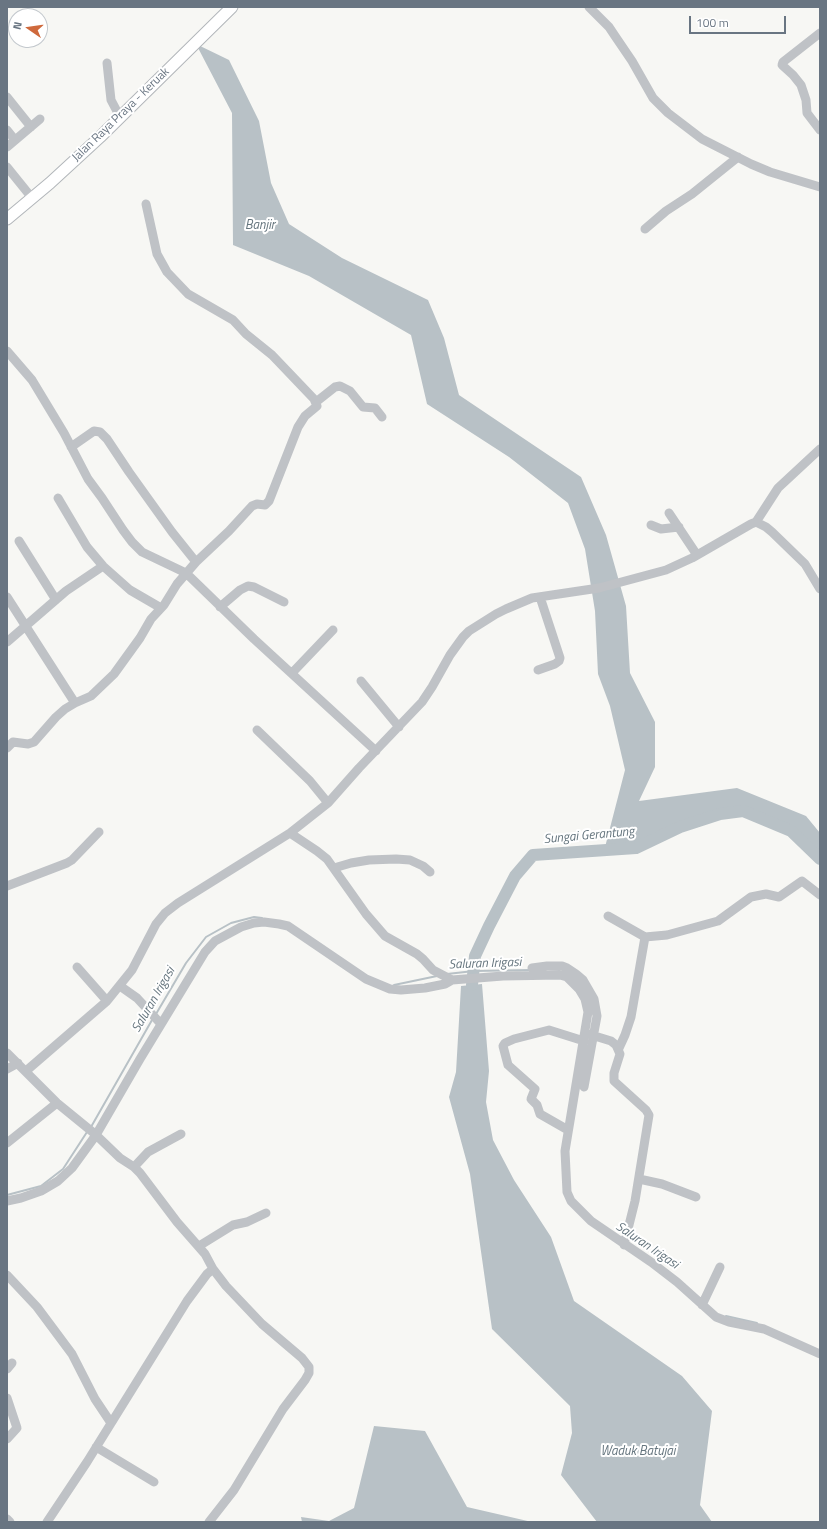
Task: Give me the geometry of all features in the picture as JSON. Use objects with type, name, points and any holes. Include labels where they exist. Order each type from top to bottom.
[{"type":"main road","name":"Jalan Raya Praya - Keruak","points":[[7,219],[50,183],[182,58],[232,7]]},
{"type":"street","points":[[588,7],[615,36],[659,106],[699,136],[738,158],[762,169],[820,187]]},
{"type":"street","points":[[820,33],[783,62],[782,65],[801,85],[806,100],[807,113],[820,130]]},
{"type":"street","points":[[107,63],[112,102],[120,117]]},
{"type":"street","points":[[7,97],[31,127]]},
{"type":"street","points":[[7,146],[40,119]]},
{"type":"street","points":[[7,130],[15,140]]},
{"type":"street","points":[[645,229],[666,211],[692,194],[738,158]]},
{"type":"street","points":[[7,167],[32,198]]},
{"type":"street","points":[[146,204],[157,254],[167,272],[188,294],[233,320],[246,334],[272,355],[316,402]]},
{"type":"street","points":[[7,351],[32,380],[88,478],[132,542],[148,555],[186,573],[220,607],[376,750]]},
{"type":"street","points":[[7,748],[14,742],[28,744],[34,742],[56,717],[75,702],[91,696],[109,678],[140,638],[151,619],[196,562],[229,531],[252,506],[257,504],[265,505],[269,501],[298,427],[305,416],[316,407],[316,402],[335,387],[340,386],[350,391],[363,407],[374,408],[382,417]]},
{"type":"street","points":[[71,447],[94,431],[100,432],[107,439],[172,532],[196,562]]},
{"type":"street","points":[[26,1071],[107,1001],[120,986],[138,960],[156,924],[165,912],[290,833],[328,803],[422,702],[445,667],[450,655],[469,631],[506,609],[525,600],[599,588],[666,570],[697,555],[756,522],[778,488],[820,448]]},
{"type":"street","points":[[58,498],[87,547],[103,566],[130,590],[161,608]]},
{"type":"street","points":[[669,513],[697,555]]},
{"type":"street","points":[[756,522],[772,532],[805,564],[820,589]]},
{"type":"street","points":[[651,525],[661,529],[678,527]]},
{"type":"street","points":[[19,541],[56,600]]},
{"type":"street","points":[[7,642],[74,585],[103,566]]},
{"type":"street","points":[[220,607],[240,590],[248,586],[254,587],[284,602]]},
{"type":"street","points":[[7,597],[75,702]]},
{"type":"street","points":[[538,670],[559,662],[560,658],[540,597]]},
{"type":"street","points":[[292,673],[333,630]]},
{"type":"street","points":[[362,681],[399,727]]},
{"type":"street","points":[[257,730],[310,781],[328,803]]},
{"type":"street","points":[[7,886],[67,863],[72,860],[99,832]]},
{"type":"street","points":[[290,833],[317,851],[334,868],[366,914],[385,936],[417,954],[433,970],[448,977],[503,976],[546,971]]},
{"type":"street","points":[[334,868],[369,860],[396,858],[410,860],[423,866],[430,872]]},
{"type":"street","points":[[608,916],[645,937],[667,935],[718,921],[750,897],[766,894],[778,897],[802,881],[820,895]]},
{"type":"street","points":[[7,1200],[22,1198],[41,1191],[58,1181],[72,1168],[196,966],[209,947],[222,936],[254,923],[274,923],[288,926],[366,979],[390,989],[401,990],[425,988],[445,984],[448,977]]},
{"type":"street","points":[[618,1048],[631,1017],[645,937]]},
{"type":"street","points":[[77,967],[107,1001]]},
{"type":"street","points":[[532,968],[567,977],[579,989],[585,999],[588,1012],[588,1036],[584,1087]]},
{"type":"street","points":[[120,986],[137,998],[161,1024]]},
{"type":"street","points":[[568,1130],[540,1114],[537,1104],[532,1099],[535,1089],[508,1065],[503,1046],[505,1044],[514,1039],[550,1030],[611,1041],[618,1048],[620,1057],[614,1073],[614,1081],[646,1110],[649,1116],[639,1179],[624,1242]]},
{"type":"street","points":[[588,1036],[568,1130],[565,1157],[566,1187],[569,1197],[577,1208],[591,1221],[624,1242],[667,1274],[720,1318],[764,1329],[820,1354]]},
{"type":"street","points":[[7,1053],[57,1103],[120,1158],[134,1167],[148,1182],[177,1222],[207,1256],[213,1269],[226,1286],[262,1324],[302,1358],[309,1367],[309,1373],[305,1380],[283,1409],[234,1490],[209,1522]]},
{"type":"street","points":[[7,1069],[18,1063]]},
{"type":"street","points":[[7,1143],[57,1103]]},
{"type":"street","points":[[134,1167],[148,1152],[181,1134]]},
{"type":"street","points":[[639,1179],[662,1184],[696,1196]]},
{"type":"street","points":[[199,1246],[233,1226],[247,1222],[266,1213]]},
{"type":"street","points":[[703,1303],[720,1268]]},
{"type":"street","points":[[47,1522],[96,1447],[187,1301],[206,1274],[213,1269]]},
{"type":"street","points":[[7,1275],[36,1307],[72,1354],[95,1398],[111,1423]]},
{"type":"street","points":[[7,1398],[17,1428],[7,1439]]},
{"type":"street","points":[[96,1447],[154,1482]]},
{"type":"water","name":"Banjir","points":[[196,44],[229,60],[259,121],[271,183],[289,224],[342,258],[428,300],[444,338],[459,395],[581,477],[606,535],[626,606],[630,673],[655,722],[655,767],[639,801],[737,788],[806,816],[820,833],[820,859],[791,831],[743,811],[720,814],[680,827],[636,848],[604,851],[625,770],[610,706],[598,674],[595,611],[585,549],[568,503],[509,457],[427,404],[411,335],[309,276],[233,245],[232,113]]},
{"type":"water","name":"Waduk Batujai","points":[[482,984],[489,1071],[486,1102],[493,1140],[514,1180],[551,1237],[574,1301],[682,1376],[712,1411],[700,1505],[712,1522],[597,1522],[561,1475],[572,1433],[570,1406],[492,1329],[470,1174],[449,1097],[456,1072],[461,986]]},
{"type":"water","points":[[374,1426],[425,1431],[467,1507],[532,1522],[302,1522],[301,1517],[329,1521],[354,1508]]},
{"type":"waterway","name":"Sungai Gerantung","points":[[472,985],[475,956],[489,926],[515,876],[533,855],[636,848],[680,827],[720,814],[743,811],[791,831],[820,859]]},
{"type":"waterway","name":"Saluran Irigasi","points":[[156,1014],[186,963],[206,937],[231,923],[254,917],[262,918]]},
{"type":"waterway","name":"Saluran Irigasi","points":[[447,974],[474,971],[531,970]]},
{"type":"waterway","name":"Saluran Irigasi","points":[[394,985],[437,976]]},
{"type":"waterway","name":"Saluran Irigasi","points":[[91,1127],[152,1020]]},
{"type":"waterway","name":"Saluran Irigasi","points":[[7,1195],[41,1186],[63,1169],[87,1132]]},
{"type":"waterway","name":"Saluran Irigasi","points":[[726,1316],[757,1323]]}]
